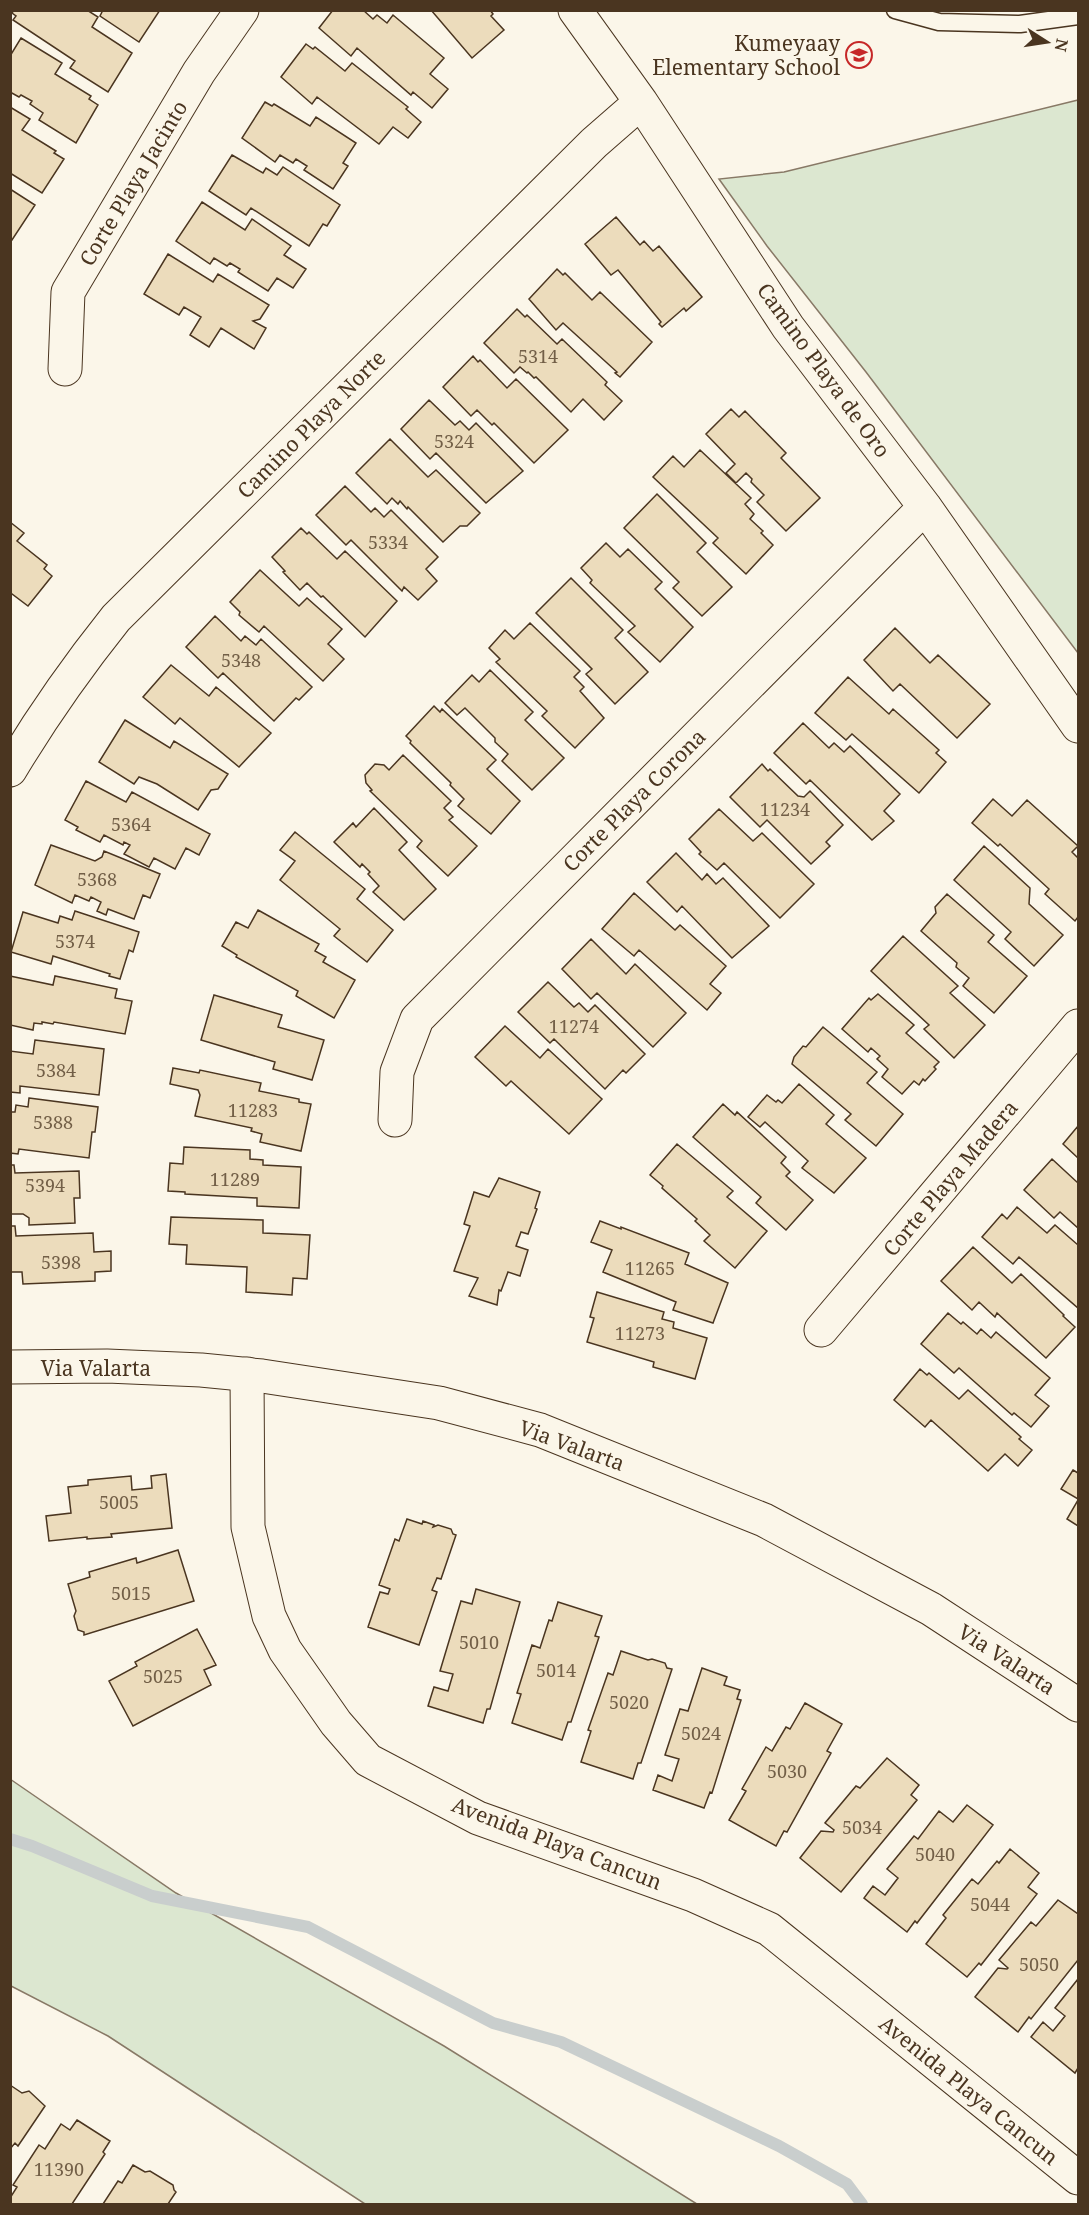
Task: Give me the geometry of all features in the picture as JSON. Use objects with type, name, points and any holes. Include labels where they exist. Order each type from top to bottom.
[{"type":"street","name":"Corte Playa Jacinto","points":[[65,369],[68,292],[199,72],[242,10]]},
{"type":"street","name":"Camino Playa de Oro","points":[[575,10],[641,102],[788,327],[925,507],[1078,726]]},
{"type":"street","name":"Camino Playa Norte","points":[[10,770],[38,723],[75,669],[116,618],[594,143],[641,102]]},
{"type":"street","name":"Corte Playa Corona","points":[[395,1120],[397,1072],[417,1019],[925,507]]},
{"type":"street","name":"Corte Playa Madera","points":[[821,1330],[1078,1026]]},
{"type":"street","name":"Via Valarta","points":[[10,1368],[107,1366],[247,1374],[439,1402],[540,1430],[764,1520],[931,1609],[1078,1705]]},
{"type":"street","name":"Avenida Playa Cancun","points":[[247,1374],[248,1527],[269,1616],[285,1650],[336,1723],[368,1760],[478,1818],[693,1895],[769,1929],[1078,2178]]},
{"type":"lane","points":[[896,10],[939,22],[1020,24],[1078,16]]},
{"type":"green space","points":[[1078,100],[1078,653],[866,372],[767,246],[719,179],[784,172]]},
{"type":"green space","points":[[10,1779],[176,1893],[444,2046],[697,2204],[365,2204],[108,2036],[11,1986]]},
{"type":"building","points":[[14,10],[87,10],[98,17],[92,27],[132,53],[108,92],[70,68],[75,61],[13,20],[16,16],[12,13]]},
{"type":"building","points":[[103,10],[160,10],[139,42],[100,16]]},
{"type":"building","points":[[333,10],[363,10],[373,19],[377,15],[387,23],[393,15],[444,58],[430,74],[448,89],[432,108],[413,92],[411,95],[357,48],[351,56],[319,28]]},
{"type":"building","points":[[431,10],[490,10],[493,14],[491,16],[504,30],[472,58]]},
{"type":"building","points":[[21,38],[62,63],[55,74],[91,96],[89,99],[98,105],[76,143],[39,120],[43,113],[30,104],[32,101],[10,92],[10,56]]},
{"type":"building","points":[[306,44],[313,49],[315,47],[345,71],[352,63],[408,107],[406,109],[421,122],[408,138],[393,127],[379,144],[317,97],[312,104],[281,77]]},
{"type":"building","points":[[265,102],[272,106],[274,104],[310,126],[316,117],[356,143],[343,163],[348,166],[333,189],[304,170],[307,166],[296,159],[293,163],[280,155],[275,162],[242,138]]},
{"type":"building","points":[[10,107],[30,119],[22,130],[56,151],[54,153],[64,159],[42,193],[10,173]]},
{"type":"building","points":[[232,155],[263,173],[266,168],[277,175],[283,167],[340,205],[327,226],[323,224],[309,246],[251,208],[246,215],[209,191]]},
{"type":"building","points":[[10,189],[35,205],[10,243]]},
{"type":"building","points":[[202,202],[245,230],[252,219],[291,246],[284,255],[306,269],[293,288],[277,278],[268,291],[238,272],[240,269],[230,263],[227,266],[214,258],[210,264],[176,241]]},
{"type":"building","points":[[616,217],[640,245],[644,241],[653,251],[659,246],[702,297],[686,311],[684,308],[662,327],[659,324],[661,322],[618,270],[611,275],[585,244]]},
{"type":"building","points":[[168,254],[213,282],[218,274],[269,305],[260,319],[253,321],[266,328],[254,349],[221,328],[209,347],[190,335],[201,317],[184,307],[179,315],[144,294]]},
{"type":"building","points":[[557,269],[563,275],[565,273],[592,300],[600,292],[652,342],[620,377],[563,323],[556,330],[529,299]]},
{"type":"building","points":[[517,309],[525,317],[527,315],[557,344],[562,339],[607,382],[605,385],[622,401],[604,420],[583,399],[571,412],[536,377],[534,378],[520,367],[514,373],[484,343]]},
{"type":"building","points":[[473,356],[478,362],[480,360],[507,388],[516,379],[568,430],[534,463],[494,423],[492,425],[477,410],[471,416],[443,387]]},
{"type":"building","points":[[429,400],[455,425],[460,421],[469,430],[476,423],[523,471],[486,503],[436,453],[430,459],[401,429]]},
{"type":"building","points":[[731,409],[739,417],[745,411],[786,453],[781,458],[820,498],[786,531],[757,502],[764,495],[751,482],[752,479],[746,473],[736,483],[726,473],[735,464],[706,434]]},
{"type":"building","points":[[390,439],[428,477],[436,470],[480,513],[467,526],[460,526],[443,542],[400,501],[398,504],[392,498],[387,504],[356,473]]},
{"type":"building","points":[[700,450],[751,498],[745,504],[754,514],[750,519],[773,545],[746,574],[713,543],[718,538],[653,477],[673,456],[684,467]]},
{"type":"building","points":[[345,486],[371,512],[375,508],[384,517],[391,510],[438,557],[426,569],[437,581],[418,600],[404,587],[402,591],[351,540],[346,545],[316,515]]},
{"type":"building","points":[[657,494],[706,543],[697,552],[732,587],[702,616],[673,588],[679,582],[624,528]]},
{"type":"building","points":[[10,522],[24,533],[17,541],[47,565],[44,569],[52,576],[28,606],[12,594],[10,596]]},
{"type":"building","points":[[301,528],[307,534],[309,532],[337,559],[345,551],[397,601],[365,637],[307,583],[300,590],[272,557]]},
{"type":"building","points":[[606,543],[620,557],[628,549],[662,582],[655,589],[693,627],[660,662],[628,632],[635,626],[590,583],[592,580],[581,568]]},
{"type":"building","points":[[260,570],[299,606],[307,598],[342,629],[328,644],[344,659],[323,681],[264,626],[259,632],[239,615],[240,612],[230,602]]},
{"type":"building","points":[[571,578],[623,630],[615,638],[648,672],[615,704],[586,674],[592,669],[536,613]]},
{"type":"building","points":[[215,616],[241,641],[245,636],[256,645],[261,639],[312,687],[299,700],[296,698],[274,721],[223,673],[218,678],[186,647]]},
{"type":"building","points":[[530,623],[580,671],[574,677],[584,687],[580,691],[604,718],[575,748],[542,716],[547,711],[496,662],[500,659],[489,648],[505,630],[514,639]]},
{"type":"building","points":[[895,628],[930,663],[938,655],[990,704],[957,738],[900,684],[893,691],[864,660]]},
{"type":"building","points":[[171,665],[209,696],[216,687],[271,733],[239,767],[180,718],[175,724],[143,697]]},
{"type":"building","points":[[490,670],[533,712],[525,720],[564,758],[532,790],[502,761],[508,754],[465,708],[457,715],[445,703],[472,675],[479,682]]},
{"type":"building","points":[[848,677],[889,714],[893,709],[939,750],[936,753],[946,762],[919,793],[852,734],[846,740],[815,713]]},
{"type":"building","points":[[434,706],[440,712],[442,709],[496,760],[487,769],[520,801],[491,834],[458,806],[464,799],[406,736]]},
{"type":"building","points":[[125,720],[170,748],[174,741],[228,774],[218,789],[211,790],[198,810],[157,784],[139,777],[134,784],[99,762]]},
{"type":"building","points":[[803,723],[829,748],[834,743],[844,752],[850,746],[900,794],[884,811],[894,821],[872,840],[810,780],[806,784],[774,753]]},
{"type":"building","points":[[403,755],[451,801],[444,808],[453,817],[449,820],[477,846],[448,876],[417,847],[422,841],[370,791],[372,790],[366,783],[365,775],[375,764],[384,765],[389,770]]},
{"type":"building","points":[[762,764],[798,796],[804,797],[810,791],[843,825],[826,842],[830,846],[811,864],[767,820],[760,827],[730,797]]},
{"type":"building","points":[[86,781],[126,802],[132,792],[210,834],[199,855],[186,848],[175,869],[154,858],[149,867],[124,854],[130,845],[124,842],[123,845],[104,835],[100,842],[76,830],[78,827],[65,820]]},
{"type":"building","points":[[993,799],[1012,816],[1027,800],[1078,846],[1072,852],[1078,858],[1078,917],[1075,921],[1045,894],[1049,889],[1000,844],[998,846],[972,823]]},
{"type":"building","points":[[374,808],[407,842],[399,850],[436,889],[404,920],[373,892],[379,886],[368,874],[370,872],[362,864],[360,867],[334,842],[353,823],[356,827]]},
{"type":"building","points":[[719,809],[753,841],[762,833],[814,884],[780,918],[724,863],[717,870],[699,854],[701,852],[689,839]]},
{"type":"building","points":[[295,832],[365,889],[357,899],[393,930],[367,962],[334,936],[340,929],[280,880],[295,861],[280,850]]},
{"type":"building","points":[[51,845],[95,861],[102,857],[104,851],[160,874],[150,898],[143,895],[134,919],[108,909],[106,915],[97,911],[101,902],[91,897],[89,901],[75,895],[72,903],[35,885]]},
{"type":"building","points":[[984,846],[1030,888],[1029,904],[1063,935],[1034,966],[1005,939],[1011,932],[954,880]]},
{"type":"building","points":[[676,853],[702,880],[707,874],[716,884],[723,878],[769,926],[732,958],[682,906],[677,912],[647,882]]},
{"type":"building","points":[[634,893],[675,930],[680,925],[726,966],[710,984],[721,993],[707,1010],[639,950],[634,956],[602,929]]},
{"type":"building","points":[[947,894],[994,935],[988,942],[1027,976],[994,1013],[963,986],[969,978],[956,967],[957,963],[921,931],[936,913],[935,907]]},
{"type":"building","points":[[258,910],[319,944],[315,951],[326,957],[323,962],[355,980],[334,1018],[296,996],[298,991],[236,957],[237,955],[222,946],[236,922],[248,928]]},
{"type":"building","points":[[75,911],[139,932],[133,952],[129,950],[120,979],[53,956],[51,964],[11,952],[23,912],[58,923],[60,916],[72,920]]},
{"type":"building","points":[[903,936],[958,986],[950,993],[985,1025],[954,1058],[924,1029],[929,1025],[871,971]]},
{"type":"building","points":[[591,939],[626,974],[635,964],[686,1013],[653,1047],[597,993],[591,999],[562,969]]},
{"type":"building","points":[[10,976],[53,985],[55,976],[117,989],[115,998],[132,1001],[125,1034],[54,1022],[53,1024],[34,1023],[33,1030],[10,1025]]},
{"type":"building","points":[[548,982],[574,1007],[579,1003],[588,1012],[595,1005],[645,1054],[626,1073],[623,1070],[605,1089],[554,1039],[550,1043],[518,1012]]},
{"type":"building","points":[[878,994],[914,1025],[906,1033],[939,1062],[925,1081],[923,1079],[919,1085],[914,1081],[902,1094],[882,1077],[888,1069],[877,1059],[880,1056],[871,1048],[868,1052],[842,1029],[869,998],[871,1000]]},
{"type":"building","points":[[214,995],[282,1015],[278,1027],[324,1040],[312,1080],[273,1069],[275,1062],[201,1040]]},
{"type":"building","points":[[505,1026],[540,1058],[548,1049],[602,1099],[569,1134],[511,1081],[506,1086],[475,1057]]},
{"type":"building","points":[[823,1027],[877,1072],[867,1083],[903,1114],[876,1146],[845,1120],[851,1114],[792,1064],[794,1057],[803,1046],[806,1047]]},
{"type":"building","points":[[35,1040],[104,1049],[99,1095],[20,1086],[20,1093],[10,1092],[10,1051],[33,1054]]},
{"type":"building","points":[[173,1068],[199,1073],[200,1070],[261,1083],[259,1091],[299,1099],[299,1102],[311,1104],[301,1151],[260,1142],[262,1134],[251,1131],[252,1128],[195,1116],[200,1095],[198,1090],[170,1084]]},
{"type":"building","points":[[799,1084],[834,1115],[826,1124],[866,1158],[834,1193],[802,1168],[808,1161],[765,1122],[760,1127],[748,1117],[767,1095],[776,1102],[778,1100],[782,1103]]},
{"type":"building","points":[[29,1098],[98,1107],[89,1158],[19,1149],[18,1154],[10,1153],[10,1112],[15,1112],[16,1105],[28,1107]]},
{"type":"building","points":[[723,1104],[735,1115],[737,1112],[786,1157],[781,1163],[790,1172],[786,1176],[813,1200],[786,1230],[756,1203],[761,1197],[693,1137]]},
{"type":"building","points":[[1078,1126],[1078,1158],[1063,1144]]},
{"type":"building","points":[[677,1144],[733,1191],[727,1197],[767,1231],[735,1268],[704,1241],[710,1235],[695,1221],[697,1219],[650,1175]]},
{"type":"building","points":[[184,1147],[250,1150],[250,1159],[263,1160],[263,1165],[301,1167],[299,1208],[257,1206],[257,1198],[168,1191],[170,1163],[183,1164]]},
{"type":"building","points":[[1052,1159],[1078,1183],[1078,1228],[1060,1212],[1054,1218],[1024,1190]]},
{"type":"building","points":[[10,1165],[14,1165],[15,1173],[79,1171],[80,1198],[74,1198],[75,1223],[29,1225],[29,1218],[23,1214],[10,1214]]},
{"type":"building","points":[[499,1178],[540,1192],[528,1234],[521,1232],[516,1246],[528,1250],[520,1276],[508,1272],[501,1291],[499,1290],[497,1305],[469,1296],[478,1278],[454,1271],[470,1226],[464,1224],[474,1192],[489,1197]]},
{"type":"building","points":[[1017,1207],[1047,1233],[1055,1225],[1078,1245],[1078,1308],[1019,1257],[1013,1264],[982,1237],[1002,1214],[1007,1219]]},
{"type":"building","points":[[171,1217],[263,1220],[263,1233],[310,1235],[307,1279],[293,1278],[292,1295],[246,1292],[247,1267],[186,1264],[187,1245],[169,1244]]},
{"type":"building","points":[[600,1221],[689,1253],[685,1264],[728,1283],[713,1323],[673,1310],[676,1302],[603,1272],[612,1250],[591,1242]]},
{"type":"building","points":[[10,1226],[15,1226],[16,1236],[93,1233],[94,1252],[111,1251],[111,1271],[95,1272],[95,1281],[23,1284],[22,1272],[10,1272]]},
{"type":"building","points":[[973,1247],[1012,1283],[1021,1274],[1075,1327],[1046,1358],[997,1313],[995,1317],[979,1302],[972,1310],[941,1281]]},
{"type":"building","points":[[597,1292],[664,1312],[662,1319],[674,1322],[673,1328],[707,1338],[695,1379],[653,1367],[654,1362],[587,1342],[594,1318],[590,1317]]},
{"type":"building","points":[[948,1313],[977,1334],[981,1329],[991,1338],[996,1332],[1050,1378],[1035,1395],[1049,1406],[1031,1427],[1014,1413],[1012,1415],[959,1368],[954,1373],[921,1344]]},
{"type":"building","points":[[920,1369],[927,1375],[929,1373],[959,1399],[968,1390],[1021,1437],[1019,1439],[1032,1450],[1018,1466],[1005,1454],[988,1471],[931,1420],[925,1427],[894,1400]]},
{"type":"building","points":[[1073,1470],[1078,1473],[1078,1499],[1061,1489]]},
{"type":"building","points":[[166,1474],[172,1528],[111,1534],[112,1537],[49,1541],[46,1516],[71,1513],[68,1487],[88,1485],[88,1480],[131,1476],[132,1490],[152,1488],[151,1476]]},
{"type":"building","points":[[1078,1500],[1078,1526],[1067,1519]]},
{"type":"building","points":[[407,1519],[422,1524],[423,1521],[434,1525],[433,1527],[438,1525],[451,1529],[456,1535],[441,1579],[437,1578],[432,1590],[437,1592],[419,1645],[368,1627],[380,1592],[388,1594],[390,1589],[379,1585],[395,1539],[399,1541]]},
{"type":"building","points":[[178,1550],[194,1601],[84,1635],[84,1632],[78,1630],[74,1616],[76,1611],[68,1584],[90,1577],[89,1572],[136,1558],[137,1563]]},
{"type":"building","points":[[476,1589],[520,1602],[490,1709],[487,1709],[483,1723],[428,1706],[434,1687],[448,1691],[453,1674],[440,1671],[461,1601],[472,1604]]},
{"type":"building","points":[[558,1602],[602,1616],[595,1636],[599,1637],[571,1722],[568,1722],[562,1740],[512,1723],[521,1694],[517,1693],[532,1645],[540,1648],[549,1620],[552,1621]]},
{"type":"building","points":[[197,1629],[216,1665],[204,1670],[211,1685],[133,1726],[109,1681],[137,1666],[135,1662]]},
{"type":"building","points":[[621,1651],[665,1663],[667,1668],[672,1669],[641,1763],[638,1763],[633,1779],[581,1762],[591,1731],[588,1730],[608,1673],[613,1675]]},
{"type":"building","points":[[702,1668],[727,1677],[724,1685],[740,1690],[737,1699],[741,1700],[712,1793],[710,1792],[704,1808],[653,1790],[658,1775],[672,1781],[679,1759],[665,1755],[680,1709],[688,1711]]},
{"type":"building","points":[[805,1703],[842,1724],[827,1751],[831,1753],[787,1832],[784,1831],[776,1846],[729,1820],[746,1791],[742,1789],[766,1747],[772,1751],[786,1727],[790,1729]]},
{"type":"building","points":[[887,1758],[919,1785],[911,1795],[917,1800],[841,1892],[800,1858],[821,1831],[833,1832],[834,1830],[825,1823],[856,1786],[860,1788]]},
{"type":"building","points":[[967,1805],[993,1825],[917,1923],[915,1921],[907,1932],[864,1898],[873,1886],[885,1895],[898,1878],[887,1869],[914,1836],[918,1839],[939,1811],[953,1822]]},
{"type":"building","points":[[1010,1849],[1039,1873],[1028,1887],[1037,1894],[981,1965],[979,1963],[967,1977],[926,1944],[946,1918],[943,1915],[972,1879],[978,1884]]},
{"type":"building","points":[[1058,1900],[1078,1914],[1078,1960],[1018,2032],[975,1997],[998,1968],[1008,1968],[999,1960],[1031,1922],[1036,1926]]},
{"type":"building","points":[[1078,1979],[1078,2068],[1075,2073],[1031,2037],[1043,2022],[1053,2031],[1065,2016],[1055,2008]]},
{"type":"building","points":[[10,2085],[22,2093],[29,2091],[45,2106],[18,2146],[15,2143],[10,2149]]},
{"type":"building","points":[[77,2120],[110,2141],[103,2152],[105,2154],[72,2204],[10,2204],[10,2198],[17,2187],[13,2185],[39,2145],[45,2149],[61,2124],[70,2130]]},
{"type":"building","points":[[133,2165],[145,2172],[150,2171],[173,2185],[176,2192],[168,2204],[103,2204],[118,2181],[122,2183]]},
{"type":"waterway","points":[[10,1839],[152,1896],[308,1927],[493,2023],[561,2042],[779,2146],[847,2184],[862,2204]]},
{"type":"place","name":"Kumeyaay Elementary School","points":[[859,55]]}]
